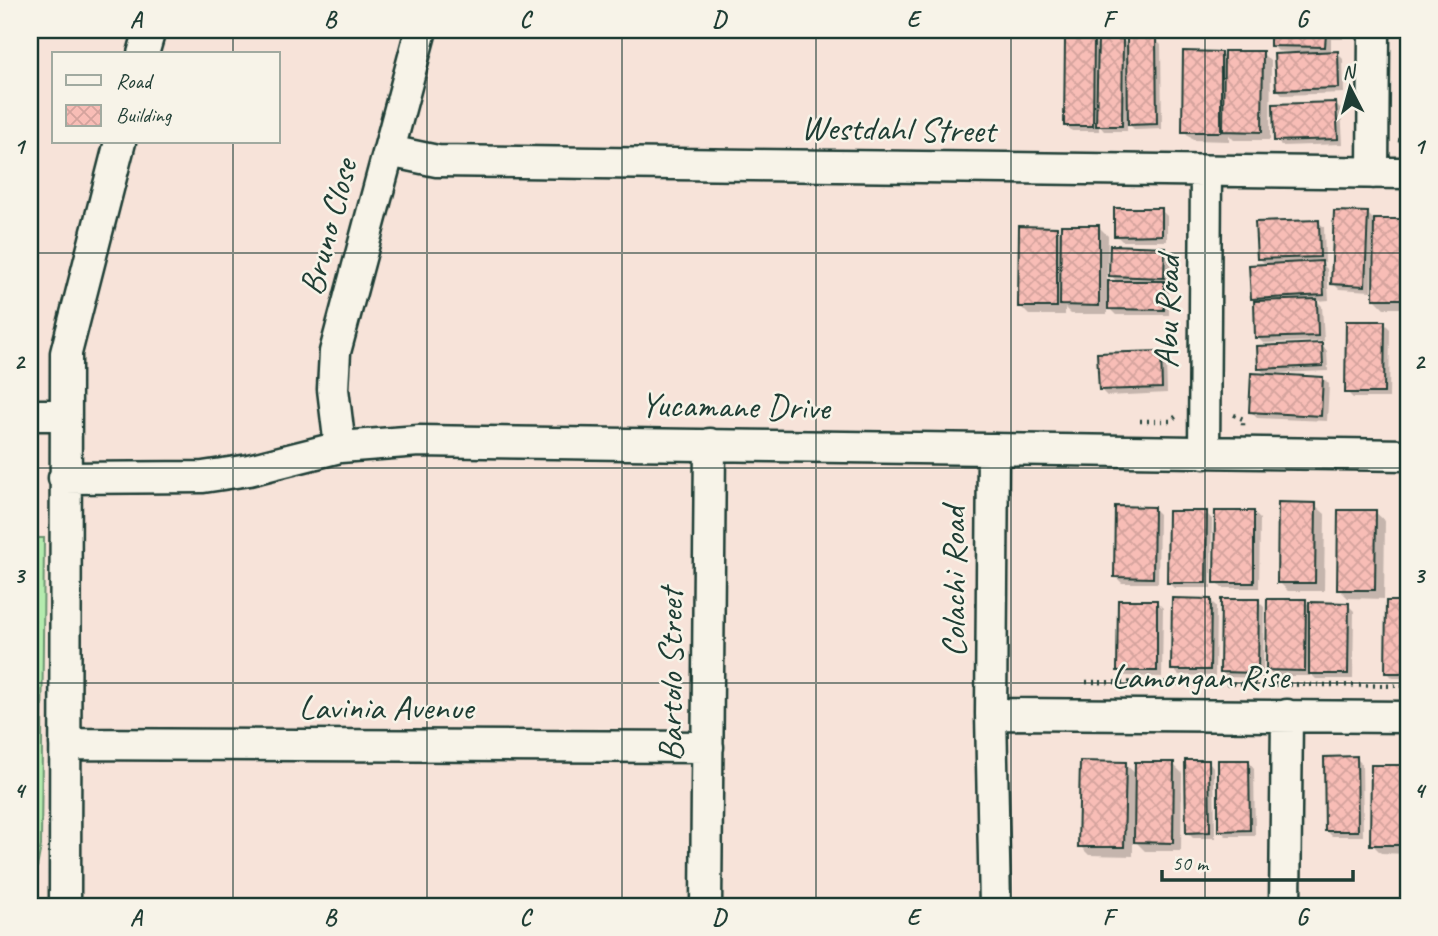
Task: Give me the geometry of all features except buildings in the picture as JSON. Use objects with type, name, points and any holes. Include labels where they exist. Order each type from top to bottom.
[{"type":"street","points":[[144,52],[150,30]]},
{"type":"street","name":"Bruno Close","points":[[340,447],[333,389],[334,360],[421,30]]},
{"type":"street","points":[[1373,173],[1374,30]]},
{"type":"street","points":[[65,906],[65,363],[70,330],[119,144]]},
{"type":"street","name":"Westdahl Street","points":[[388,151],[437,161],[1408,173]]},
{"type":"street","name":"Abu Road","points":[[1204,453],[1206,171]]},
{"type":"street","points":[[30,415],[64,415]]},
{"type":"street","name":"Yucamane Drive","points":[[64,478],[203,477],[249,470],[340,447],[428,441],[1408,455]]},
{"type":"street","name":"Bartolo Street","points":[[706,906],[710,444]]},
{"type":"street","name":"Colachi Road","points":[[993,449],[991,714],[995,906]]},
{"type":"street","name":"Lamongan Rise","points":[[991,714],[1408,716]]},
{"type":"street","points":[[1285,906],[1287,715]]},
{"type":"street","name":"Lavinia Avenue","points":[[65,744],[708,747]]},
{"type":"path","points":[[1135,421],[1170,421],[1180,413]]},
{"type":"path","points":[[1086,682],[1408,686]]},
{"type":"green space","points":[[30,538],[44,538],[41,846],[32,894]]}]
